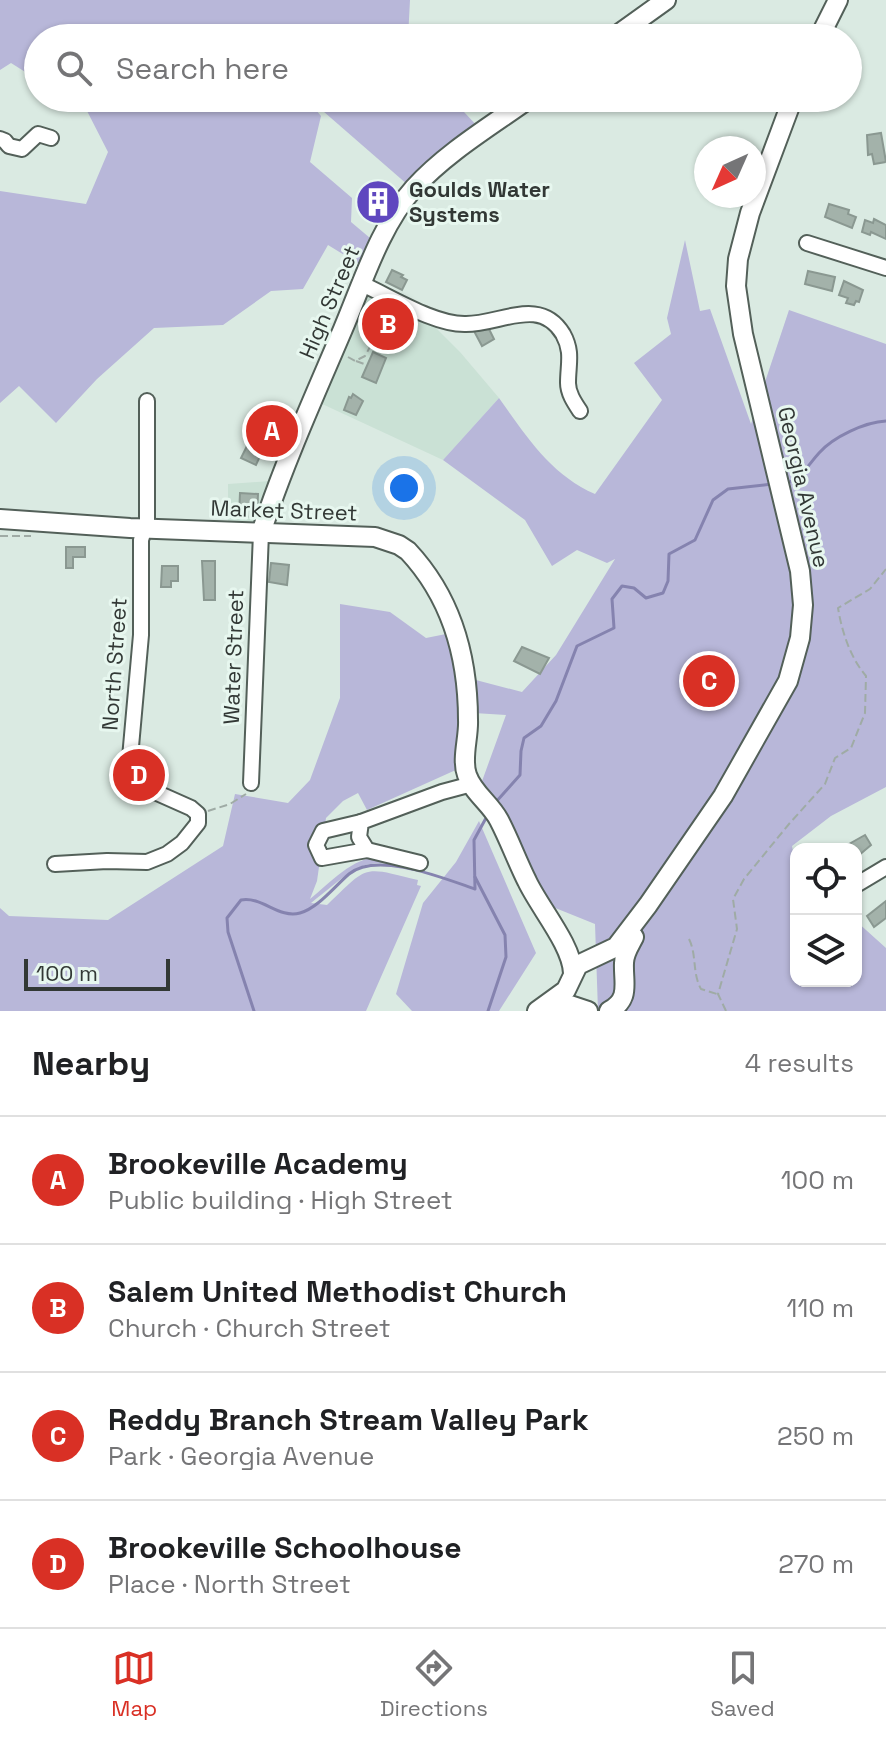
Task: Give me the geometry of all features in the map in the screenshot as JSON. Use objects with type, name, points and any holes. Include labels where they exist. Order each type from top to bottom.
[{"type":"main road","points":[[633,24],[666,0]]},
{"type":"main road","points":[[826,24],[838,0]]},
{"type":"main road","name":"High Street","points":[[261,533],[280,477],[393,217],[414,188],[456,151],[510,112]]},
{"type":"main road","name":"Georgia Avenue","points":[[537,1011],[562,993],[578,965],[616,947],[648,905],[723,796],[779,701],[791,673],[800,638],[803,605],[800,571],[743,334],[736,286],[750,213],[788,112]]},
{"type":"main road","name":"Market Street","points":[[0,519],[375,537],[399,545],[416,560],[446,607],[462,651],[468,720],[465,765],[472,784]]},
{"type":"main road","points":[[472,784],[498,818],[541,907],[570,956],[575,1001],[585,1009]]},
{"type":"main road","name":"Georgia Avenue","points":[[613,1010],[625,994],[624,958],[648,905]]},
{"type":"main road","points":[[541,907],[576,949],[593,958],[614,962],[625,976]]},
{"type":"main road","points":[[550,1011],[570,1005],[585,1009]]},
{"type":"street","points":[[0,139],[9,146],[22,149],[38,134],[51,138]]},
{"type":"street","points":[[807,243],[886,268]]},
{"type":"street","points":[[362,284],[431,316],[465,324],[535,312],[548,317],[563,335],[569,349],[568,383],[571,397],[580,411]]},
{"type":"street","points":[[144,528],[147,521],[147,401]]},
{"type":"street","name":"North Street","points":[[144,528],[141,540],[139,673],[128,780],[176,800],[198,814]]},
{"type":"street","name":"Water Street","points":[[251,783],[261,533]]},
{"type":"street","points":[[420,863],[367,850],[322,858],[316,845],[323,831],[361,822],[472,784]]},
{"type":"street","points":[[55,864],[147,862],[167,854],[182,843],[198,823],[198,814]]},
{"type":"street","points":[[361,822],[359,837],[367,850]]},
{"type":"street","points":[[862,881],[886,867]]},
{"type":"path","points":[[355,361],[365,356],[380,329],[383,330]]},
{"type":"path","points":[[372,345],[390,351],[384,343]]},
{"type":"path","points":[[343,355],[367,365]]},
{"type":"path","points":[[726,1011],[718,994],[737,929],[733,899],[744,879],[825,784],[835,758],[851,748],[865,713],[866,676],[841,627],[838,608],[870,589],[886,569]]},
{"type":"path","points":[[198,814],[230,804],[248,793],[251,783]]},
{"type":"path","points":[[689,939],[693,946],[696,980],[701,989],[718,994]]},
{"type":"shaded area","points":[[0,0],[410,0],[409,24],[24,24],[24,71],[11,63],[0,70]]},
{"type":"shaded area","points":[[88,112],[318,112],[321,116],[310,162],[352,198],[351,222],[370,238],[359,264],[328,245],[303,289],[271,291],[223,325],[154,328],[97,379],[56,423],[19,386],[0,403],[0,191],[86,204],[108,152]]},
{"type":"shaded area","points":[[324,112],[464,112],[478,127],[408,185]]},
{"type":"shaded area","points":[[685,240],[700,311],[710,309],[751,424],[789,310],[886,344],[886,787],[831,816],[796,843],[790,843],[790,987],[862,987],[862,926],[886,948],[886,1011],[598,1011],[595,924],[533,899],[477,795],[506,715],[474,713],[472,679],[522,692],[556,655],[615,559],[607,563],[577,550],[552,566],[525,520],[443,460],[499,398],[552,465],[595,494],[662,400],[634,363],[671,334],[667,318]]},
{"type":"shaded area","points":[[369,291],[426,318],[499,398],[443,460],[320,403]]},
{"type":"shaded area","points":[[270,481],[256,525],[228,526],[228,484]]},
{"type":"shaded area","points":[[340,604],[390,612],[426,638],[451,633],[462,694],[458,769],[367,810],[358,793],[343,801],[326,818],[317,881],[310,899],[345,870],[364,859],[386,857],[422,868],[420,871],[384,863],[360,867],[311,903],[327,905],[351,882],[367,872],[386,872],[418,880],[417,885],[421,886],[366,1011],[0,1011],[0,908],[9,916],[108,920],[223,846],[235,794],[288,803],[310,780],[340,698]]},
{"type":"shaded area","points":[[479,821],[536,953],[499,1011],[412,1011],[396,994],[423,903],[456,862]]},
{"type":"building","points":[[881,133],[886,162],[874,164],[872,154],[868,155],[867,135]]},
{"type":"building","name":"Goulds Water Systems","points":[[373,188],[392,200],[383,215],[364,204]]},
{"type":"building","points":[[829,204],[849,210],[848,214],[856,217],[852,228],[825,217]]},
{"type":"building","points":[[874,219],[886,225],[886,239],[871,232],[870,235],[862,232],[865,220],[873,223]]},
{"type":"building","points":[[392,270],[407,280],[402,290],[386,282]]},
{"type":"building","points":[[808,271],[835,277],[832,291],[805,284]]},
{"type":"building","points":[[844,281],[863,290],[859,302],[856,301],[854,305],[846,303],[848,298],[839,295]]},
{"type":"building","points":[[370,306],[401,320],[392,341],[381,336],[385,327],[365,318]]},
{"type":"building","points":[[487,325],[494,339],[482,346],[474,331]]},
{"type":"building","points":[[373,352],[386,358],[376,383],[362,377]]},
{"type":"building","points":[[353,394],[363,401],[356,415],[344,410]]},
{"type":"building","points":[[256,416],[285,427],[279,442],[251,427]]},
{"type":"building","points":[[247,446],[261,454],[256,465],[241,458]]},
{"type":"building","points":[[240,493],[258,494],[257,517],[239,516]]},
{"type":"building","points":[[66,547],[85,547],[85,557],[73,557],[73,568],[66,568]]},
{"type":"building","points":[[202,561],[215,561],[215,600],[204,600]]},
{"type":"building","points":[[271,563],[289,565],[287,585],[269,582]]},
{"type":"building","points":[[162,566],[178,566],[178,581],[171,581],[171,587],[161,587]]},
{"type":"building","points":[[522,647],[549,658],[540,674],[514,661]]},
{"type":"building","points":[[865,835],[871,845],[862,853],[862,843],[851,843]]},
{"type":"building","points":[[886,901],[886,918],[874,927],[867,916]]},
{"type":"waterway","points":[[788,483],[801,474],[832,441],[859,427],[886,421]]},
{"type":"waterway","points":[[495,803],[520,775],[524,738],[541,726],[556,701],[577,646],[614,628],[612,599],[622,586],[634,588],[646,598],[663,593],[668,581],[669,554],[695,540],[713,500],[728,489],[772,484]]},
{"type":"waterway","points":[[254,1011],[228,932],[227,918],[241,900],[256,901],[285,913],[300,913],[320,902],[349,874],[376,865],[410,869],[475,889],[474,840],[486,818]]},
{"type":"waterway","points":[[475,877],[505,935],[506,957],[488,1011]]},
{"type":"place","name":"Goulds Water Systems","points":[[378,202]]},
{"type":"place","name":"Salem United Methodist Church","points":[[388,324]]},
{"type":"place","name":"Brookeville Academy","points":[[272,431]]},
{"type":"place","name":"Reddy Branch Stream Valley Park","points":[[709,681]]},
{"type":"place","name":"Brookeville Schoolhouse","points":[[139,775]]}]
